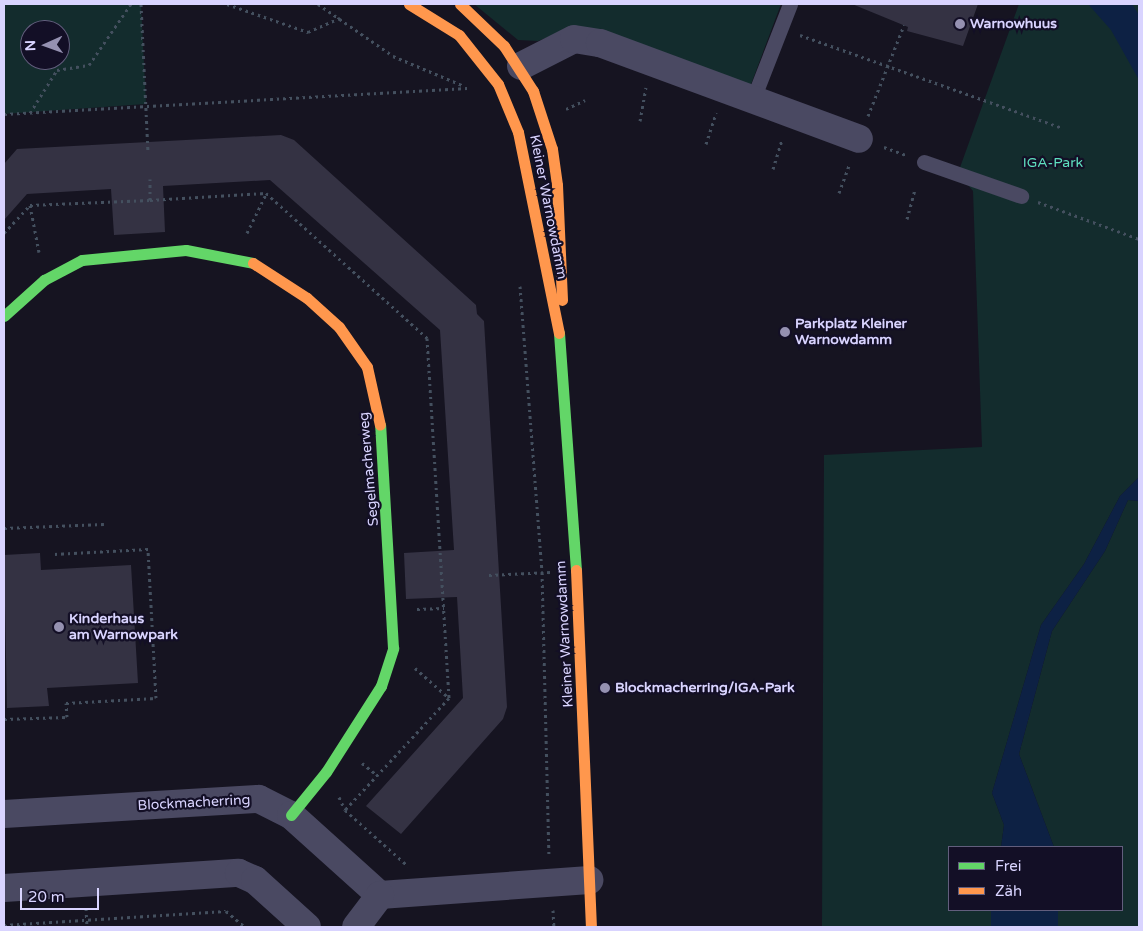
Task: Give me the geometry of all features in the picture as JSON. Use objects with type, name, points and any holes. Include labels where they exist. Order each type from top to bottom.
[{"type":"street","name":"Kleiner Warnowdamm","points":[[408,4],[459,36],[498,84],[518,132],[560,339]]},
{"type":"street","points":[[460,4],[520,66],[574,39],[655,61],[859,139]]},
{"type":"street","name":"Kleiner Warnowdamm","points":[[520,66],[543,120],[558,185],[563,262],[560,339],[583,664],[591,927]]},
{"type":"street","name":"Segelmacherweg","points":[[4,316],[44,280],[82,260],[111,254],[186,250],[235,257],[262,267],[307,298],[339,328],[367,367],[384,445],[393,648],[381,686],[326,772],[291,815]]},
{"type":"street","name":"Blockmacherring","points":[[4,814],[259,799],[291,815],[380,895]]},
{"type":"street","points":[[4,888],[239,873],[255,880],[307,927]]},
{"type":"street","points":[[356,927],[380,895],[589,880]]},
{"type":"lane","points":[[753,99],[790,4]]},
{"type":"lane","points":[[498,84],[520,66]]},
{"type":"lane","points":[[924,162],[1022,196]]},
{"type":"path","points":[[29,113],[57,70],[89,64],[132,4]]},
{"type":"path","points":[[141,4],[148,152]]},
{"type":"path","points":[[227,4],[308,32],[340,18]]},
{"type":"path","points":[[318,4],[393,56],[468,88],[474,94]]},
{"type":"path","points":[[904,25],[859,139],[924,162]]},
{"type":"path","points":[[780,28],[887,68],[1060,128]]},
{"type":"path","points":[[4,114],[146,104],[468,88]]},
{"type":"path","points":[[773,168],[782,140]]},
{"type":"path","points":[[840,194],[848,165]]},
{"type":"path","points":[[4,233],[30,204],[150,200],[150,179]]},
{"type":"path","points":[[907,219],[915,190]]},
{"type":"path","points":[[235,257],[266,193]]},
{"type":"path","points":[[1022,196],[1139,239]]},
{"type":"path","points":[[30,204],[44,280]]},
{"type":"path","points":[[520,280],[542,572],[550,863]]},
{"type":"path","points":[[4,528],[104,524]]},
{"type":"path","points":[[4,719],[67,716],[66,703],[156,698],[148,549],[54,554]]},
{"type":"path","points":[[489,575],[542,572]]},
{"type":"path","points":[[393,648],[448,698]]},
{"type":"path","points":[[364,764],[377,775]]},
{"type":"path","points":[[326,772],[345,810],[416,872]]},
{"type":"path","points":[[552,907],[554,927]]},
{"type":"path","points":[[4,925],[226,911],[245,927]]},
{"type":"green space","points":[[4,4],[141,4],[146,104],[4,114]]},
{"type":"green space","points":[[474,4],[781,4],[750,87],[569,29],[538,41],[518,40]]},
{"type":"green space","name":"IGA-Park","points":[[1019,4],[1139,4],[1139,477],[1120,496],[1084,564],[1041,625],[992,793],[1004,825],[1001,846],[948,846],[948,911],[991,911],[995,927],[822,927],[824,455],[982,447],[973,191],[958,173]]},
{"type":"green space","points":[[1128,500],[1139,501],[1139,927],[1058,927],[1058,911],[1123,911],[1123,846],[1054,846],[1019,754],[1052,631],[1105,551]]},
{"type":"water","points":[[1088,4],[1132,4],[1139,15],[1139,80],[1111,30]]},
{"type":"water","points":[[1139,477],[1139,501],[1128,500],[1105,551],[1052,631],[1019,754],[1054,846],[1001,846],[1004,825],[992,793],[1041,625],[1084,564],[1120,496]]},
{"type":"water","points":[[991,911],[1058,911],[1058,927],[991,927]]},
{"type":"building","points":[[852,4],[978,4],[963,46],[907,31],[908,27]]},
{"type":"building","points":[[281,135],[294,140],[476,305],[477,314],[484,321],[507,707],[503,719],[401,834],[366,806],[463,698],[457,597],[406,599],[404,553],[454,550],[440,330],[270,180],[163,186],[165,232],[114,235],[111,189],[27,194],[4,220],[4,164],[17,149]]},
{"type":"building","name":"Kinderhaus am Warnowpark","points":[[40,553],[41,570],[131,565],[138,683],[47,688],[49,706],[7,708],[4,555]]},
{"type":"traffic: fast","points":[[4,316],[44,280],[82,260],[186,250],[253,263]]},
{"type":"traffic: fast","points":[[559,333],[576,570]]},
{"type":"traffic: fast","points":[[291,815],[326,772],[381,686],[393,648],[380,425]]},
{"type":"traffic: slow","points":[[409,4],[459,35],[498,84],[518,132],[559,333]]},
{"type":"traffic: slow","points":[[460,4],[504,46],[533,91],[552,149],[557,185],[562,300]]},
{"type":"traffic: slow","points":[[253,263],[307,298],[339,327],[367,367],[380,425]]},
{"type":"traffic: slow","points":[[576,570],[591,927]]},
{"type":"place","name":"Warnowhuus","points":[[960,24]]},
{"type":"place","name":"Parkplatz Kleiner Warnowdamm","points":[[785,332]]},
{"type":"place","name":"Kinderhaus am Warnowpark","points":[[59,627]]},
{"type":"place","name":"Blockmacherring/IGA-Park","points":[[605,688]]}]
